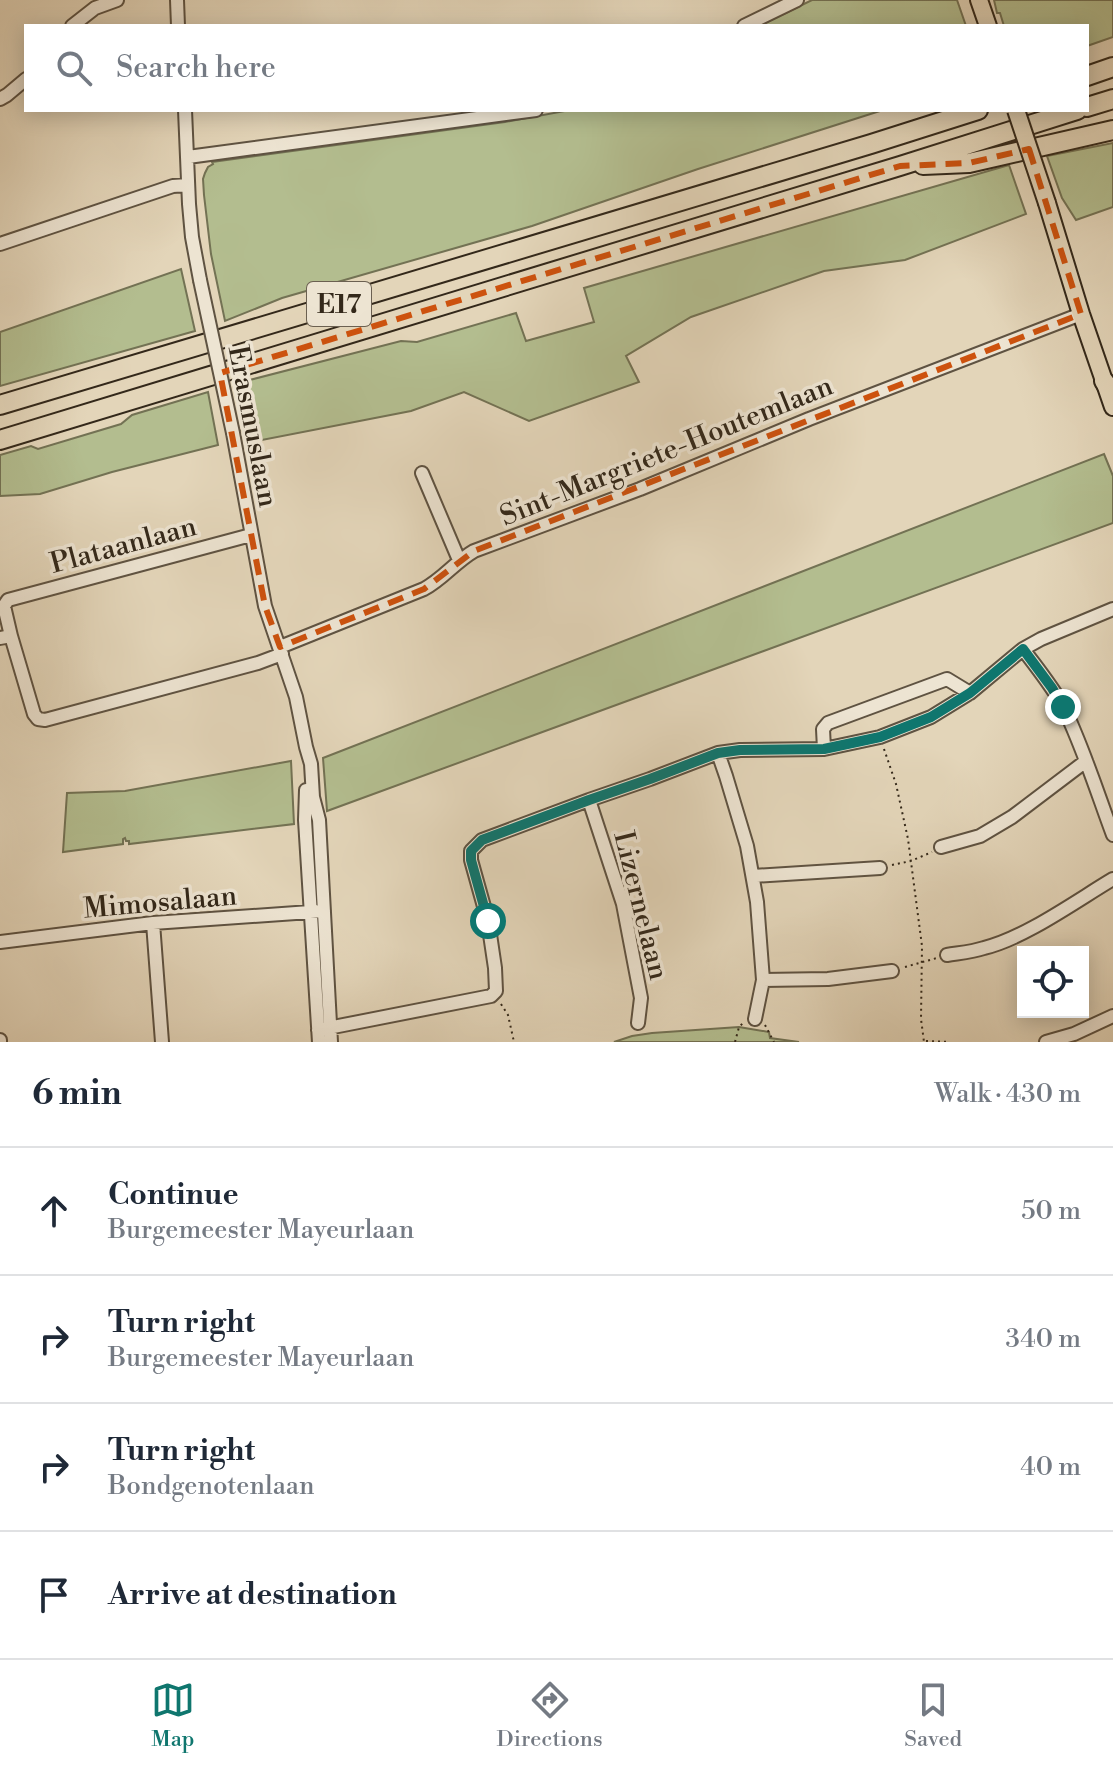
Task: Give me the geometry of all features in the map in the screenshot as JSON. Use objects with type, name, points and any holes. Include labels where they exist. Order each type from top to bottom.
[{"type":"highway","points":[[1089,75],[1112,67]]},
{"type":"highway","points":[[1089,106],[1113,99]]},
{"type":"highway","name":"E17","points":[[0,405],[972,112]]},
{"type":"highway","name":"E17","points":[[0,440],[1071,112]]},
{"type":"highway","points":[[900,166],[969,163],[1113,130]]},
{"type":"main road","points":[[979,0],[986,22]]},
{"type":"main road","points":[[1017,112],[1113,407]]},
{"type":"street","points":[[75,24],[95,8],[117,0]]},
{"type":"street","points":[[177,0],[178,24]]},
{"type":"street","points":[[748,24],[797,0]]},
{"type":"street","points":[[0,99],[24,81]]},
{"type":"street","name":"Erasmuslaan","points":[[185,112],[192,237],[200,280],[233,433],[265,606],[296,697],[306,747]]},
{"type":"street","points":[[188,157],[521,112]]},
{"type":"street","points":[[0,244],[173,186],[188,185]]},
{"type":"street","name":"Sint-Margriete-Houtemlaan","points":[[6,637],[34,714],[38,719],[45,720],[258,663],[438,582],[459,560],[474,551],[640,489],[809,419],[1081,314]]},
{"type":"street","points":[[422,473],[459,560]]},
{"type":"street","name":"Plataanlaan","points":[[6,637],[4,606],[8,600],[251,535]]},
{"type":"street","points":[[324,1036],[491,996],[496,991],[488,921],[471,860],[471,851],[482,840],[718,753],[824,749],[880,737],[931,717],[970,693],[1023,649],[1113,609]]},
{"type":"street","points":[[1023,649],[1063,707],[1113,835]]},
{"type":"street","points":[[824,749],[823,729],[828,723],[947,679],[970,693]]},
{"type":"street","points":[[306,747],[319,820],[324,911],[324,1036]]},
{"type":"street","points":[[306,747],[305,820],[324,1036]]},
{"type":"street","points":[[718,753],[747,846],[753,876],[763,980],[755,1019]]},
{"type":"street","points":[[941,847],[980,836],[1012,817],[1086,761]]},
{"type":"street","name":"Lizernelaan","points":[[589,800],[623,904],[641,998],[638,1023]]},
{"type":"street","points":[[753,876],[880,868]]},
{"type":"street","points":[[947,955],[986,948],[1008,939],[1113,879]]},
{"type":"street","name":"Mimosalaan","points":[[0,942],[153,923],[324,911]]},
{"type":"street","points":[[153,923],[162,1042]]},
{"type":"street","points":[[763,980],[828,979],[892,971]]},
{"type":"street","points":[[1046,1042],[1074,1034],[1113,1016]]},
{"type":"path","points":[[880,737],[896,784],[908,839],[922,946],[921,1019],[924,1042],[950,1042]]},
{"type":"path","points":[[880,868],[911,861],[941,847]]},
{"type":"path","points":[[892,971],[947,955]]},
{"type":"path","points":[[493,993],[508,1015],[514,1042]]},
{"type":"path","points":[[769,1032],[774,1042]]},
{"type":"highlighted area","points":[[1029,149],[1081,314],[474,551],[424,589],[280,647],[265,606],[220,373],[900,166],[969,163]]},
{"type":"green space","points":[[812,0],[957,0],[965,24],[763,24]]},
{"type":"green space","points":[[994,0],[1113,0],[1113,37],[1089,45],[1089,24],[1003,24],[1000,13],[997,13]]},
{"type":"green space","points":[[559,112],[877,112],[532,226],[282,298],[225,321],[211,254],[204,195],[203,179],[212,162]]},
{"type":"green space","points":[[1113,143],[1113,207],[1076,220],[1062,198],[1047,156]]},
{"type":"green space","points":[[1009,165],[1026,214],[905,260],[824,271],[691,317],[626,356],[639,382],[529,421],[464,392],[411,411],[251,442],[238,383],[401,341],[417,342],[516,313],[526,341],[594,322],[584,288]]},
{"type":"green space","points":[[181,269],[195,331],[0,386],[0,332]]},
{"type":"green space","points":[[208,392],[218,445],[40,494],[0,496],[0,455],[31,446],[38,449],[121,424],[132,415]]},
{"type":"green space","points":[[1104,454],[1113,476],[1113,523],[327,811],[323,758]]},
{"type":"green space","points":[[291,761],[294,824],[129,844],[125,838],[123,844],[63,852],[67,793],[125,791]]},
{"type":"green space","points":[[739,1027],[769,1032],[770,1038],[799,1042],[614,1042],[652,1033]]},
{"type":"route","points":[[488,921],[471,860],[471,851],[476,844],[589,800],[718,753],[824,749],[880,737],[931,717],[970,693],[1023,649],[1063,707]]}]
